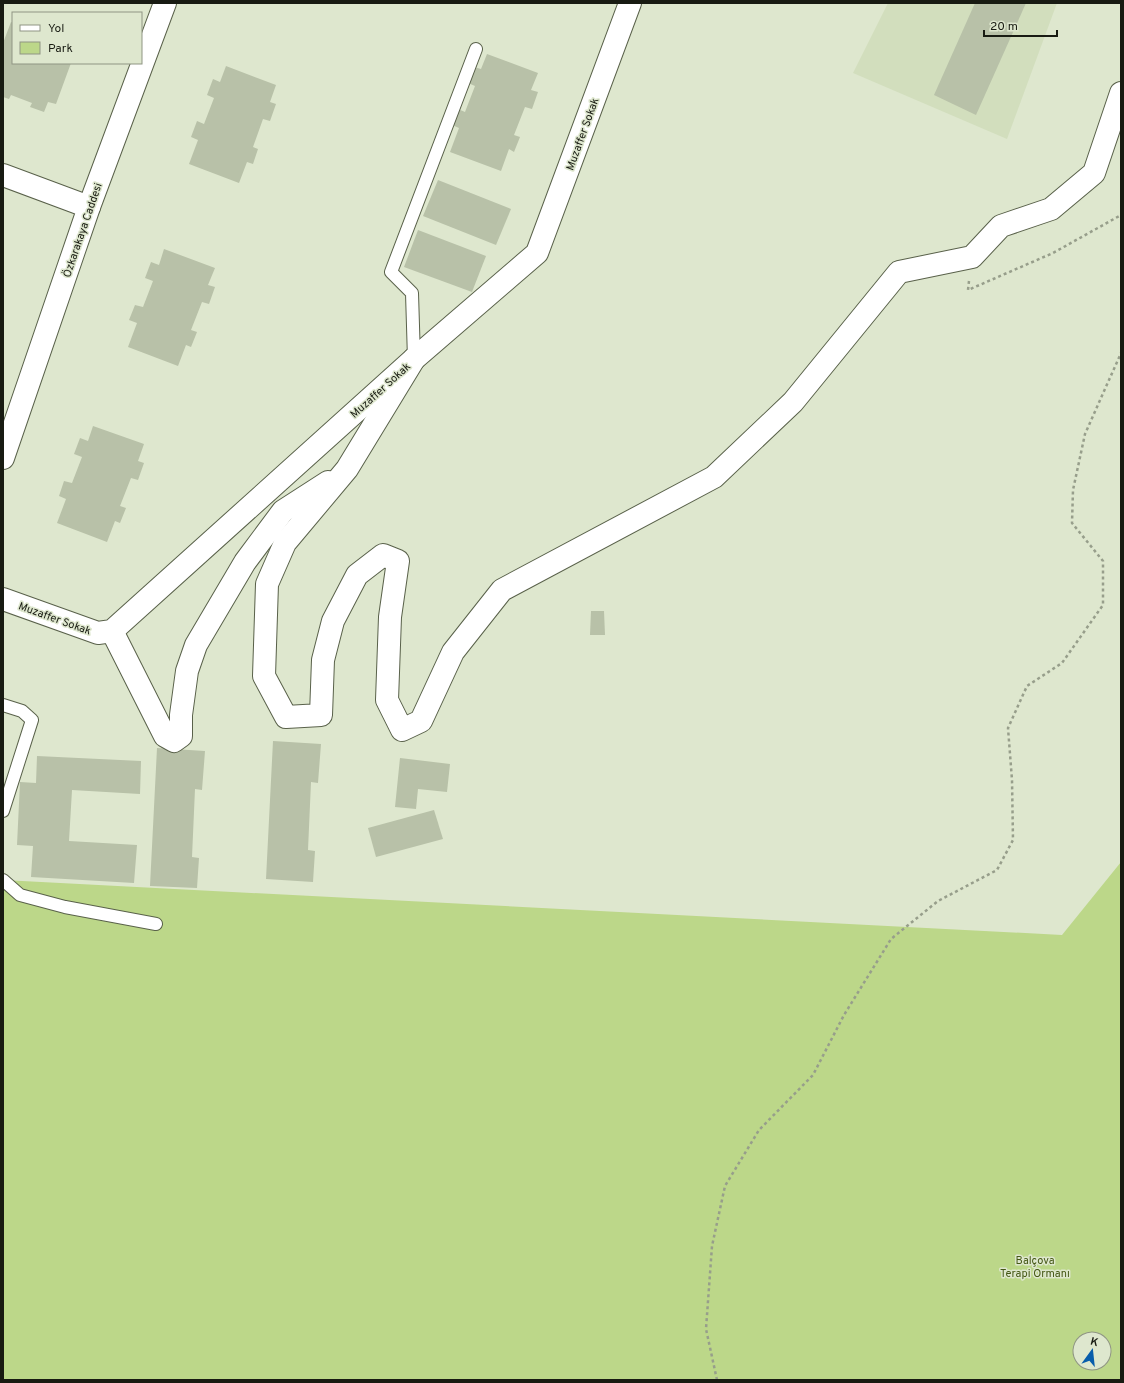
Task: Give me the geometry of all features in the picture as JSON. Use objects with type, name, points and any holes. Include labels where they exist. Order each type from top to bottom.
[{"type":"street","name":"Özkarakaya Caddesi","points":[[3,458],[90,207],[165,3]]},
{"type":"street","name":"Muzaffer Sokak","points":[[3,599],[98,633],[112,631],[414,359],[537,253],[630,3]]},
{"type":"street","points":[[414,359],[347,469],[285,543],[267,584],[264,676],[286,717],[321,715],[323,660],[333,621],[357,575],[383,555],[398,561],[390,617],[387,700],[402,730],[421,721],[453,652],[502,590],[714,477],[793,402],[899,272],[972,257],[1001,226],[1051,209],[1094,173],[1121,94]]},
{"type":"street","points":[[3,175],[90,207]]},
{"type":"street","points":[[112,631],[165,736],[174,741],[181,736],[181,715],[187,671],[196,645],[245,562],[283,511],[347,469]]},
{"type":"lane","points":[[414,359],[412,293],[391,272],[476,49]]},
{"type":"lane","points":[[3,705],[22,711],[32,720],[3,811]]},
{"type":"lane","points":[[3,880],[20,895],[65,907],[156,924]]},
{"type":"path","points":[[972,257],[968,290],[1053,253],[1121,215]]},
{"type":"path","points":[[716,1380],[706,1329],[712,1246],[725,1186],[759,1130],[813,1075],[844,1015],[892,939],[938,901],[997,870],[1013,840],[1012,780],[1008,728],[1027,686],[1062,663],[1103,605],[1103,561],[1072,523],[1073,490],[1085,434],[1121,353]]},
{"type":"shaded area","points":[[888,3],[1057,3],[1007,139],[853,73]]},
{"type":"green space","name":"Balçova Terapi Ormanı","points":[[1121,862],[1121,1380],[3,1380],[3,880],[1062,935]]},
{"type":"building","points":[[975,3],[1026,3],[976,115],[934,95]]},
{"type":"building","points":[[11,22],[12,64],[71,64],[56,104],[48,102],[44,112],[30,107],[32,103],[11,95],[9,99],[3,97],[3,43]]},
{"type":"building","points":[[487,54],[538,73],[531,90],[538,92],[532,109],[525,107],[514,135],[520,137],[514,152],[509,149],[501,171],[450,152],[459,128],[452,125],[458,109],[465,112],[475,86],[468,83],[474,67],[481,69]]},
{"type":"building","points":[[226,66],[276,85],[270,102],[276,104],[270,121],[263,119],[253,147],[258,149],[253,164],[247,162],[239,183],[189,164],[198,140],[191,137],[197,121],[204,124],[214,98],[207,95],[213,79],[220,82]]},
{"type":"building","points":[[438,180],[511,209],[496,245],[423,216]]},
{"type":"building","points":[[418,230],[486,256],[472,292],[404,267]]},
{"type":"building","points":[[164,249],[215,268],[208,285],[215,287],[209,304],[202,302],[191,330],[197,332],[191,347],[186,345],[178,366],[128,347],[137,323],[129,320],[135,305],[143,307],[153,281],[145,278],[151,262],[159,265]]},
{"type":"building","points":[[93,426],[144,444],[138,461],[144,463],[138,480],[131,478],[120,506],[126,508],[120,523],[115,521],[107,542],[57,523],[66,499],[59,496],[64,481],[72,483],[82,457],[74,454],[80,438],[88,441]]},
{"type":"building","points":[[591,611],[604,611],[605,635],[590,635]]},
{"type":"building","points":[[273,741],[321,744],[318,783],[311,782],[308,850],[315,851],[313,882],[266,879]]},
{"type":"building","points":[[157,748],[205,751],[202,790],[195,789],[192,857],[199,858],[197,888],[150,886]]},
{"type":"building","points":[[37,756],[141,761],[140,794],[72,790],[69,841],[137,845],[134,883],[31,877],[33,846],[17,845],[20,782],[36,783]]},
{"type":"building","points":[[400,758],[450,764],[447,792],[418,789],[416,809],[395,807]]},
{"type":"building","points":[[434,810],[443,839],[376,857],[368,828]]}]
